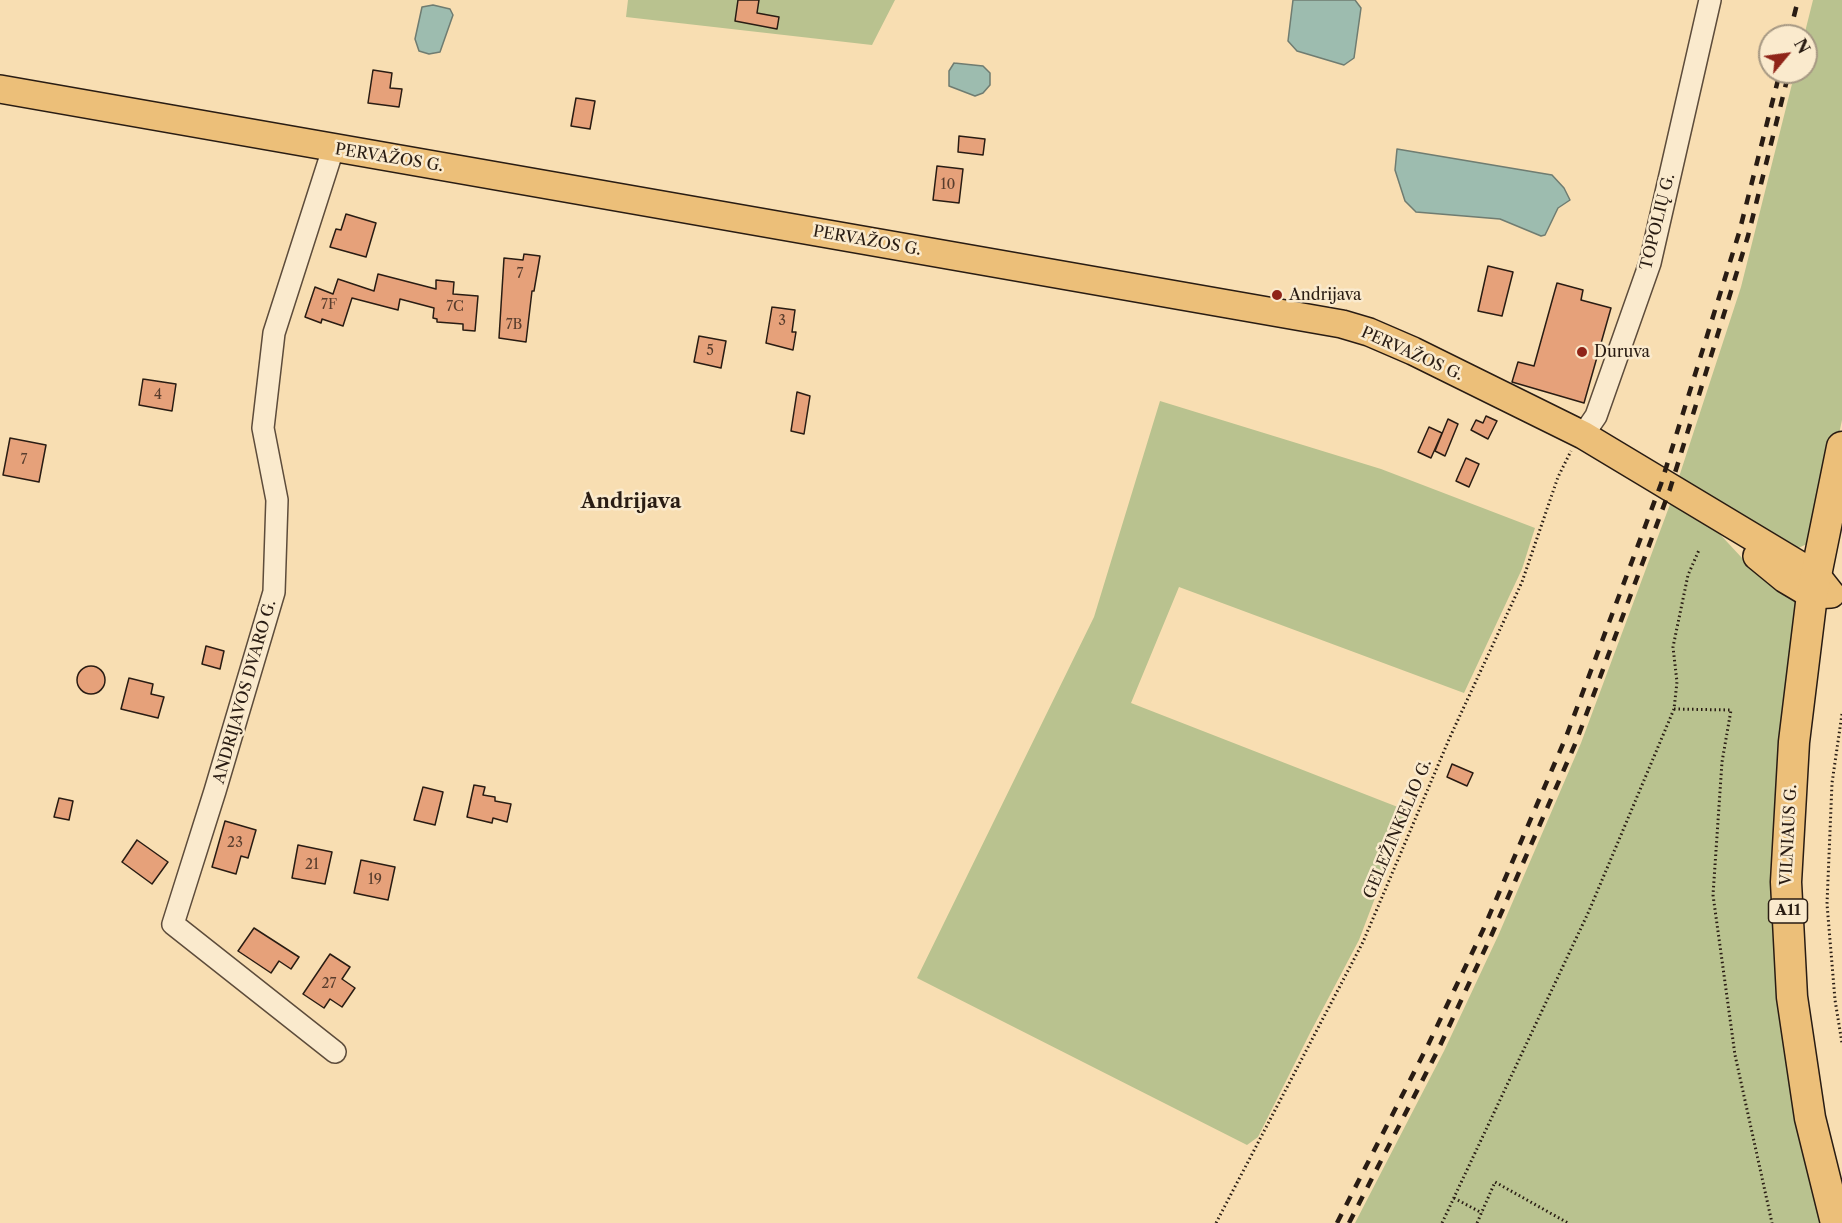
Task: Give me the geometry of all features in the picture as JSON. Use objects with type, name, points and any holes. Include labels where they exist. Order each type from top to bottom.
[{"type":"highway","name":"VILNIAUS G.","points":[[1836,1223],[1808,1107],[1792,997],[1786,882],[1794,742],[1842,447]]},
{"type":"highway","name":"VILNIAUS G.","points":[[1842,543],[1820,588],[1802,870],[1808,976],[1815,1041],[1842,1178]]},
{"type":"main road","name":"PERVAŽOS G.","points":[[0,89],[1342,324],[1369,332],[1413,351],[1583,435],[1697,505],[1785,579],[1820,588]]},
{"type":"street","name":"TOPOLIŲ G.","points":[[1583,435],[1596,416],[1650,263],[1710,0]]},
{"type":"street","name":"ANDRIJAVOS DVARO G.","points":[[333,149],[274,333],[263,428],[277,500],[274,592],[173,924],[335,1052]]},
{"type":"path","name":"GELEŽINKELIO G.","points":[[1216,1223],[1363,942],[1450,737],[1522,582],[1558,477],[1569,454],[1583,435]]},
{"type":"path","points":[[1442,1223],[1589,911],[1674,709],[1677,682],[1673,647],[1688,575],[1699,550]]},
{"type":"path","points":[[1674,709],[1731,710],[1722,762],[1713,894],[1735,1054],[1772,1223]]},
{"type":"path","points":[[1842,714],[1833,783],[1827,904],[1835,1000],[1842,1043]]},
{"type":"path","points":[[1836,758],[1842,757]]},
{"type":"path","points":[[1477,1223],[1495,1182],[1568,1223]]},
{"type":"path","points":[[1454,1198],[1482,1213]]},
{"type":"green space","points":[[628,0],[895,0],[872,45],[626,17]]},
{"type":"green space","points":[[1813,0],[1842,0],[1842,420],[1819,528],[1807,544],[1794,550],[1677,483],[1741,287],[1792,84],[1818,84],[1818,24],[1807,24]]},
{"type":"green space","points":[[1160,401],[1381,469],[1535,528],[1522,569],[1464,693],[1179,587],[1131,703],[1408,811],[1359,940],[1258,1137],[1247,1145],[917,978],[1094,617]]},
{"type":"green space","points":[[1672,499],[1703,516],[1742,558],[1786,591],[1797,605],[1779,799],[1825,1223],[1355,1223],[1444,1051],[1498,936],[1581,743]]},
{"type":"shaded area","points":[[1293,0],[1355,0],[1361,8],[1354,58],[1344,65],[1297,51],[1288,41]]},
{"type":"shaded area","points":[[433,5],[450,9],[453,15],[440,52],[429,54],[419,51],[415,39],[422,7]]},
{"type":"shaded area","points":[[954,63],[983,66],[990,73],[990,85],[983,93],[975,96],[949,86],[949,71]]},
{"type":"shaded area","points":[[1397,149],[1552,175],[1564,188],[1570,200],[1558,208],[1545,235],[1541,236],[1500,219],[1416,212],[1405,201],[1395,170]]},
{"type":"building","points":[[738,0],[759,0],[757,13],[779,17],[777,29],[735,21]]},
{"type":"building","points":[[373,70],[392,73],[390,88],[402,89],[399,107],[368,103]]},
{"type":"building","points":[[576,98],[595,101],[590,129],[571,126]]},
{"type":"building","points":[[959,136],[985,139],[983,155],[958,152]]},
{"type":"building","points":[[937,166],[963,169],[959,203],[933,200]]},
{"type":"building","points":[[346,214],[376,223],[366,257],[330,247],[336,229],[341,230]]},
{"type":"building","points":[[524,254],[540,256],[534,291],[532,291],[526,342],[499,338],[504,258],[523,260]]},
{"type":"building","points":[[1488,266],[1513,272],[1502,316],[1478,311]]},
{"type":"building","points":[[378,274],[436,289],[436,280],[454,282],[453,294],[478,296],[475,331],[463,330],[463,324],[437,322],[437,319],[433,318],[434,308],[400,299],[398,310],[352,298],[343,326],[322,319],[321,323],[305,317],[315,287],[333,294],[338,279],[374,291]]},
{"type":"building","points":[[1557,283],[1583,290],[1581,300],[1611,308],[1584,403],[1512,382],[1518,362],[1534,366]]},
{"type":"building","points":[[772,307],[795,310],[792,332],[796,332],[793,350],[766,343]]},
{"type":"building","points":[[699,336],[726,341],[721,368],[694,362]]},
{"type":"building","points":[[143,379],[176,384],[172,411],[139,405]]},
{"type":"building","points":[[797,392],[810,396],[804,434],[791,431]]},
{"type":"building","points":[[1486,416],[1497,421],[1488,439],[1471,430],[1476,420],[1483,423]]},
{"type":"building","points":[[1448,419],[1458,424],[1445,456],[1435,451]]},
{"type":"building","points":[[1429,427],[1442,433],[1431,458],[1418,452]]},
{"type":"building","points":[[10,438],[46,445],[39,482],[3,475]]},
{"type":"building","points":[[1466,458],[1479,464],[1469,487],[1456,481]]},
{"type":"building","points":[[206,646],[224,651],[220,669],[202,664]]},
{"type":"building","points":[[91,666],[101,670],[105,680],[101,690],[91,694],[81,690],[77,680],[81,670]]},
{"type":"building","points":[[129,678],[153,684],[151,694],[164,697],[158,718],[121,709]]},
{"type":"building","points":[[1452,764],[1473,773],[1467,786],[1447,777]]},
{"type":"building","points":[[474,785],[485,787],[483,795],[495,797],[495,801],[511,804],[507,822],[493,818],[492,823],[467,817]]},
{"type":"building","points":[[423,787],[443,792],[435,825],[414,820]]},
{"type":"building","points":[[59,798],[73,801],[69,820],[54,817]]},
{"type":"building","points":[[225,821],[256,830],[248,858],[241,856],[236,874],[212,867]]},
{"type":"building","points":[[137,840],[168,862],[152,884],[122,862]]},
{"type":"building","points":[[298,845],[332,852],[325,884],[292,878]]},
{"type":"building","points":[[361,860],[395,867],[388,900],[354,893]]},
{"type":"building","points":[[254,928],[299,957],[291,969],[279,961],[271,973],[238,951]]},
{"type":"building","points":[[330,954],[350,967],[342,979],[355,988],[342,1007],[330,999],[324,1008],[303,994]]},
{"type":"railway","points":[[1792,24],[1798,0]]},
{"type":"railway","points":[[1337,1223],[1428,1045],[1483,930],[1566,737],[1661,484],[1739,233],[1777,84]]},
{"type":"railway","points":[[1349,1223],[1438,1050],[1492,934],[1576,742],[1670,489],[1748,236],[1786,84]]},
{"type":"place","name":"Andrijava","points":[[1277,295]]},
{"type":"place","name":"Duruva","points":[[1582,352]]},
{"type":"district","name":"Andrijava","points":[[631,502]]}]
